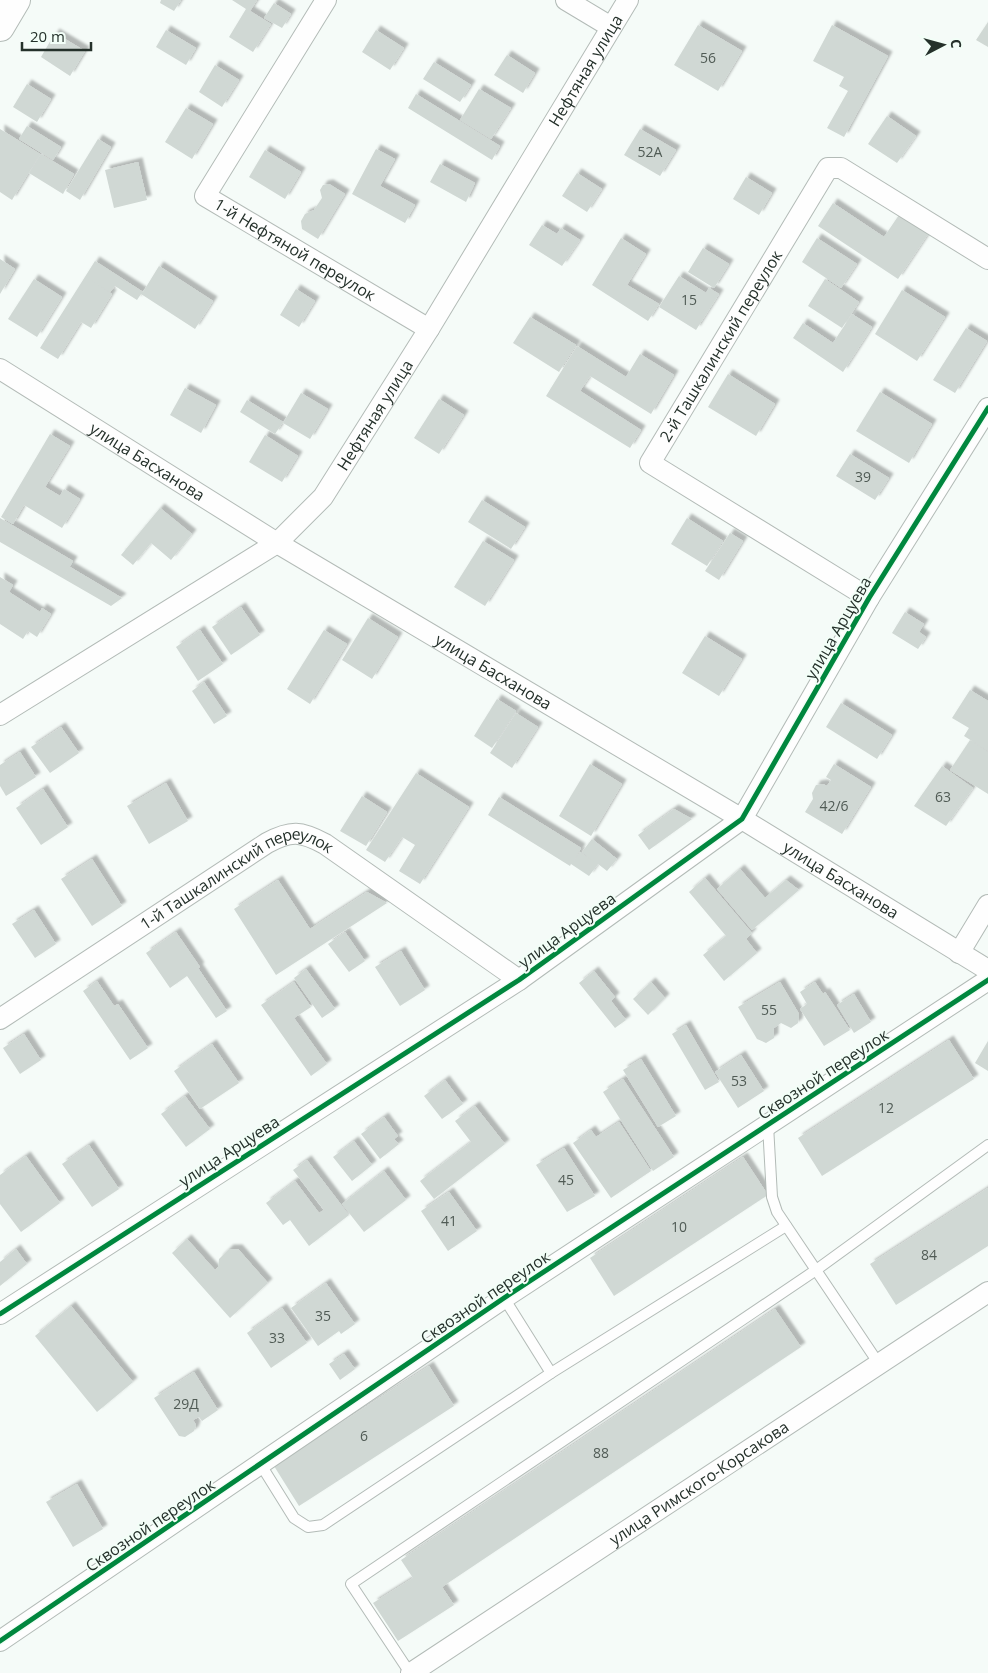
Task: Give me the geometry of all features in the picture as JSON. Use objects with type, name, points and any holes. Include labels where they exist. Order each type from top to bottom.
[{"type":"street","points":[[0,27],[16,0]]},
{"type":"street","name":"1-й Нефтяной переулок","points":[[326,0],[205,196],[429,329]]},
{"type":"street","points":[[566,0],[612,28]]},
{"type":"street","name":"Нефтяная улица","points":[[0,715],[277,542],[323,496],[429,329],[628,0]]},
{"type":"street","name":"2-й Ташкалинский переулок","points":[[869,598],[650,463],[828,168],[841,168],[988,259]]},
{"type":"street","name":"улица Басханова","points":[[0,369],[277,542],[742,819],[988,970]]},
{"type":"street","name":"улица Арцуева","points":[[0,1314],[519,980],[742,819],[869,598],[988,408]]},
{"type":"street","name":"1-й Ташкалинский переулок","points":[[0,1019],[267,843],[282,835],[294,833],[309,836],[325,844],[519,980]]},
{"type":"street","points":[[959,953],[988,905]]},
{"type":"street","name":"Сквозной переулок","points":[[0,1642],[504,1298],[988,980]]},
{"type":"street","name":"улица Римского-Корсакова","points":[[410,1673],[432,1667],[988,1292]]},
{"type":"lane","points":[[768,1125],[772,1197],[777,1212],[879,1364]]},
{"type":"lane","points":[[410,1673],[351,1584],[816,1270],[988,1145]]},
{"type":"lane","points":[[261,1465],[294,1518],[308,1527],[323,1525],[551,1373],[786,1226]]},
{"type":"lane","points":[[504,1298],[551,1373]]},
{"type":"building","points":[[161,0],[181,0],[174,11],[160,3]]},
{"type":"building","points":[[232,0],[257,0],[250,11],[271,24],[253,52],[229,37],[246,9]]},
{"type":"building","points":[[274,3],[291,14],[282,28],[264,18]]},
{"type":"building","points":[[988,22],[988,47],[976,40]]},
{"type":"building","points":[[698,25],[742,51],[718,91],[674,65]]},
{"type":"building","points":[[832,25],[888,56],[844,137],[827,128],[848,91],[839,86],[844,77],[813,61]]},
{"type":"building","points":[[166,30],[196,48],[186,65],[156,47]]},
{"type":"building","points":[[376,30],[404,48],[390,70],[362,52]]},
{"type":"building","points":[[55,33],[85,51],[70,76],[41,57]]},
{"type":"building","points":[[507,55],[535,73],[523,93],[494,75]]},
{"type":"building","points":[[434,62],[471,85],[460,102],[423,79]]},
{"type":"building","points":[[215,65],[239,80],[222,107],[199,92]]},
{"type":"building","points":[[27,84],[51,99],[37,122],[13,107]]},
{"type":"building","points":[[479,89],[511,108],[491,139],[460,120]]},
{"type":"building","points":[[416,94],[500,146],[492,160],[408,108]]},
{"type":"building","points":[[186,108],[213,124],[192,159],[165,142]]},
{"type":"building","points":[[887,116],[916,136],[897,163],[868,144]]},
{"type":"building","points":[[27,126],[61,147],[53,160],[19,139]]},
{"type":"building","points":[[0,129],[40,154],[12,200],[0,192]]},
{"type":"building","points":[[640,129],[676,150],[660,176],[624,155]]},
{"type":"building","points":[[98,139],[111,147],[80,200],[66,191]]},
{"type":"building","points":[[376,149],[395,159],[380,186],[415,205],[405,223],[352,194]]},
{"type":"building","points":[[265,150],[301,172],[285,199],[249,177]]},
{"type":"building","points":[[41,154],[74,174],[63,194],[29,173]]},
{"type":"building","points":[[138,162],[147,200],[114,208],[105,170]]},
{"type":"building","points":[[440,164],[475,183],[466,202],[430,182]]},
{"type":"building","points":[[577,173],[602,189],[587,212],[562,196]]},
{"type":"building","points":[[746,177],[772,193],[759,215],[733,199]]},
{"type":"building","points":[[329,184],[345,194],[318,239],[302,229],[301,221],[305,214],[314,210],[322,198],[320,190],[323,185]]},
{"type":"building","points":[[833,203],[884,237],[899,215],[928,234],[898,279],[818,226]]},
{"type":"building","points":[[542,225],[557,234],[561,228],[580,240],[562,266],[529,245]]},
{"type":"building","points":[[621,238],[646,254],[627,285],[659,304],[648,321],[592,285]]},
{"type":"building","points":[[817,238],[857,264],[841,288],[802,262]]},
{"type":"building","points":[[703,248],[729,264],[714,288],[688,272]]},
{"type":"building","points":[[0,259],[15,269],[0,294]]},
{"type":"building","points":[[95,261],[143,292],[159,266],[213,301],[195,329],[141,294],[137,300],[115,286],[110,292],[88,278],[112,294],[91,328],[81,322],[58,359],[40,348]]},
{"type":"building","points":[[679,276],[706,293],[709,288],[719,294],[696,330],[659,307]]},
{"type":"building","points":[[34,279],[62,297],[37,337],[8,319]]},
{"type":"building","points":[[825,279],[859,302],[842,328],[808,306]]},
{"type":"building","points":[[296,289],[315,301],[299,327],[280,315]]},
{"type":"building","points":[[902,290],[945,317],[917,361],[875,334]]},
{"type":"building","points":[[852,314],[872,327],[843,372],[793,338],[803,323],[833,343]]},
{"type":"building","points":[[530,317],[576,345],[559,372],[513,343]]},
{"type":"building","points":[[966,328],[987,341],[955,393],[933,380]]},
{"type":"building","points":[[577,346],[626,377],[640,354],[674,375],[651,414],[590,376],[580,391],[641,430],[630,448],[546,396]]},
{"type":"building","points":[[728,374],[775,404],[756,436],[708,407]]},
{"type":"building","points":[[185,388],[216,405],[201,433],[170,415]]},
{"type":"building","points":[[880,392],[932,424],[909,463],[856,431]]},
{"type":"building","points":[[301,393],[328,409],[310,439],[283,423]]},
{"type":"building","points":[[439,399],[464,415],[439,454],[414,438]]},
{"type":"building","points":[[247,400],[283,422],[275,434],[240,412]]},
{"type":"building","points":[[50,434],[70,446],[45,487],[60,496],[64,489],[80,499],[62,528],[24,505],[13,524],[1,517]]},
{"type":"building","points":[[265,435],[298,456],[282,482],[249,462]]},
{"type":"building","points":[[850,454],[889,478],[875,500],[836,476]]},
{"type":"building","points":[[482,500],[525,527],[511,549],[468,522]]},
{"type":"building","points":[[160,508],[192,534],[171,560],[151,543],[133,565],[121,555]]},
{"type":"building","points":[[0,518],[73,561],[65,575],[70,567],[122,598],[111,606],[0,542]]},
{"type":"building","points":[[687,518],[723,541],[707,566],[671,544]]},
{"type":"building","points":[[730,533],[743,541],[719,580],[705,571]]},
{"type":"building","points":[[483,541],[514,560],[485,606],[454,587]]},
{"type":"building","points":[[0,577],[13,585],[9,592],[40,612],[42,608],[51,614],[37,637],[28,631],[23,639],[0,624]]},
{"type":"building","points":[[241,607],[260,635],[231,655],[212,627]]},
{"type":"building","points":[[905,612],[924,624],[919,632],[926,637],[918,649],[892,633]]},
{"type":"building","points":[[368,618],[398,637],[372,679],[342,660]]},
{"type":"building","points":[[200,630],[223,664],[198,681],[176,647]]},
{"type":"building","points":[[324,630],[347,644],[310,704],[287,689]]},
{"type":"building","points":[[705,636],[742,659],[719,696],[682,673]]},
{"type":"building","points":[[204,682],[227,716],[214,724],[192,691]]},
{"type":"building","points":[[970,690],[988,701],[988,751],[964,736],[969,728],[952,718]]},
{"type":"building","points":[[497,699],[516,711],[492,748],[474,736]]},
{"type":"building","points":[[841,703],[892,735],[877,759],[826,727]]},
{"type":"building","points":[[516,713],[538,727],[512,768],[490,753]]},
{"type":"building","points":[[61,727],[79,753],[50,773],[31,747]]},
{"type":"building","points":[[970,740],[988,752],[988,794],[950,770]]},
{"type":"building","points":[[20,752],[36,777],[6,796],[0,786],[0,765]]},
{"type":"building","points":[[590,764],[622,784],[591,836],[559,816]]},
{"type":"building","points":[[834,764],[871,787],[842,834],[805,812],[813,799],[812,793],[816,785],[823,784],[827,786],[831,780],[826,777]]},
{"type":"building","points":[[942,766],[973,788],[946,826],[914,806]]},
{"type":"building","points":[[416,773],[469,807],[420,884],[399,871],[415,845],[402,837],[385,862],[366,850]]},
{"type":"building","points":[[166,783],[188,821],[149,844],[127,806]]},
{"type":"building","points":[[43,789],[68,827],[41,845],[16,808]]},
{"type":"building","points":[[362,796],[387,812],[366,846],[340,831]]},
{"type":"building","points":[[499,797],[581,848],[574,861],[580,852],[594,862],[582,852],[592,839],[617,859],[607,871],[598,864],[589,876],[488,815]]},
{"type":"building","points":[[674,809],[692,819],[649,850],[638,835]]},
{"type":"building","points":[[92,859],[122,906],[92,926],[61,879]]},
{"type":"building","points":[[740,869],[765,898],[786,880],[799,890],[752,930],[717,889]]},
{"type":"building","points":[[705,878],[752,933],[746,939],[757,953],[724,981],[703,955],[726,936],[689,892]]},
{"type":"building","points":[[278,880],[310,929],[367,892],[387,903],[276,975],[234,909]]},
{"type":"building","points":[[34,910],[56,944],[35,958],[12,924]]},
{"type":"building","points":[[176,932],[227,1011],[216,1018],[187,976],[170,988],[146,953]]},
{"type":"building","points":[[345,932],[365,961],[349,972],[328,944]]},
{"type":"building","points":[[401,951],[425,990],[400,1006],[375,967]]},
{"type":"building","points":[[306,969],[335,1009],[322,1018],[294,978]]},
{"type":"building","points":[[594,971],[615,997],[611,1001],[626,1020],[615,1028],[579,983]]},
{"type":"building","points":[[97,981],[114,1006],[118,1004],[148,1048],[130,1060],[83,991]]},
{"type":"building","points":[[294,982],[311,1007],[294,1018],[327,1064],[311,1076],[261,1005]]},
{"type":"building","points":[[651,982],[665,998],[648,1015],[633,999]]},
{"type":"building","points":[[780,982],[799,1014],[798,1023],[791,1028],[781,1023],[774,1028],[774,1038],[766,1043],[757,1039],[738,1007]]},
{"type":"building","points":[[815,982],[823,994],[825,992],[850,1030],[824,1046],[800,1009],[807,1004],[800,992]]},
{"type":"building","points":[[854,994],[871,1022],[854,1033],[837,1005]]},
{"type":"building","points":[[686,1025],[719,1082],[705,1090],[672,1034]]},
{"type":"building","points":[[24,1034],[41,1060],[20,1074],[3,1048]]},
{"type":"building","points":[[949,1040],[974,1079],[822,1176],[798,1138]]},
{"type":"building","points":[[988,1041],[988,1071],[975,1063]]},
{"type":"building","points":[[212,1044],[239,1083],[200,1109],[174,1071]]},
{"type":"building","points":[[741,1055],[764,1091],[738,1108],[715,1072]]},
{"type":"building","points":[[641,1059],[676,1116],[658,1127],[623,1070]]},
{"type":"building","points":[[623,1079],[674,1157],[653,1171],[603,1092]]},
{"type":"building","points":[[445,1080],[463,1104],[442,1119],[424,1096]]},
{"type":"building","points":[[185,1096],[210,1129],[186,1147],[161,1114]]},
{"type":"building","points":[[475,1106],[505,1144],[434,1199],[420,1181],[471,1142],[455,1121]]},
{"type":"building","points":[[384,1117],[398,1136],[394,1139],[399,1144],[380,1159],[361,1134]]},
{"type":"building","points":[[619,1122],[651,1171],[611,1198],[573,1143],[591,1130],[596,1137]]},
{"type":"building","points":[[354,1141],[372,1165],[352,1181],[333,1157]]},
{"type":"building","points":[[89,1145],[119,1189],[92,1207],[62,1164]]},
{"type":"building","points":[[564,1148],[595,1196],[567,1212],[536,1165]]},
{"type":"building","points":[[26,1156],[60,1203],[21,1232],[0,1204],[0,1175]]},
{"type":"building","points":[[743,1157],[768,1195],[614,1296],[590,1258]]},
{"type":"building","points":[[307,1160],[349,1215],[309,1246],[290,1220],[283,1225],[266,1203],[295,1181],[319,1213],[324,1210],[293,1170]]},
{"type":"building","points":[[384,1171],[406,1200],[364,1232],[342,1204]]},
{"type":"building","points":[[988,1188],[988,1246],[896,1305],[870,1264]]},
{"type":"building","points":[[449,1192],[477,1231],[448,1251],[421,1211]]},
{"type":"building","points":[[187,1239],[215,1270],[218,1267],[219,1259],[229,1249],[238,1249],[268,1283],[230,1318],[172,1253]]},
{"type":"building","points":[[16,1249],[27,1264],[0,1286],[0,1262]]},
{"type":"building","points":[[326,1283],[355,1324],[341,1334],[339,1331],[318,1346],[291,1308]]},
{"type":"building","points":[[71,1306],[133,1382],[97,1412],[35,1336]]},
{"type":"building","points":[[282,1308],[307,1343],[271,1368],[247,1333]]},
{"type":"building","points":[[775,1309],[801,1347],[442,1587],[454,1605],[398,1641],[373,1603],[413,1578],[401,1560]]},
{"type":"building","points":[[344,1354],[355,1369],[340,1380],[329,1364]]},
{"type":"building","points":[[429,1366],[454,1406],[299,1506],[274,1466]]},
{"type":"building","points":[[194,1372],[218,1410],[202,1421],[199,1417],[193,1420],[196,1425],[194,1431],[185,1437],[179,1436],[154,1398]]},
{"type":"building","points":[[77,1484],[103,1529],[73,1547],[46,1502]]},
{"type":"cycle path","points":[[0,1314],[519,980],[742,819],[869,598],[988,408]]},
{"type":"cycle path","points":[[0,1641],[504,1298],[988,980]]}]
